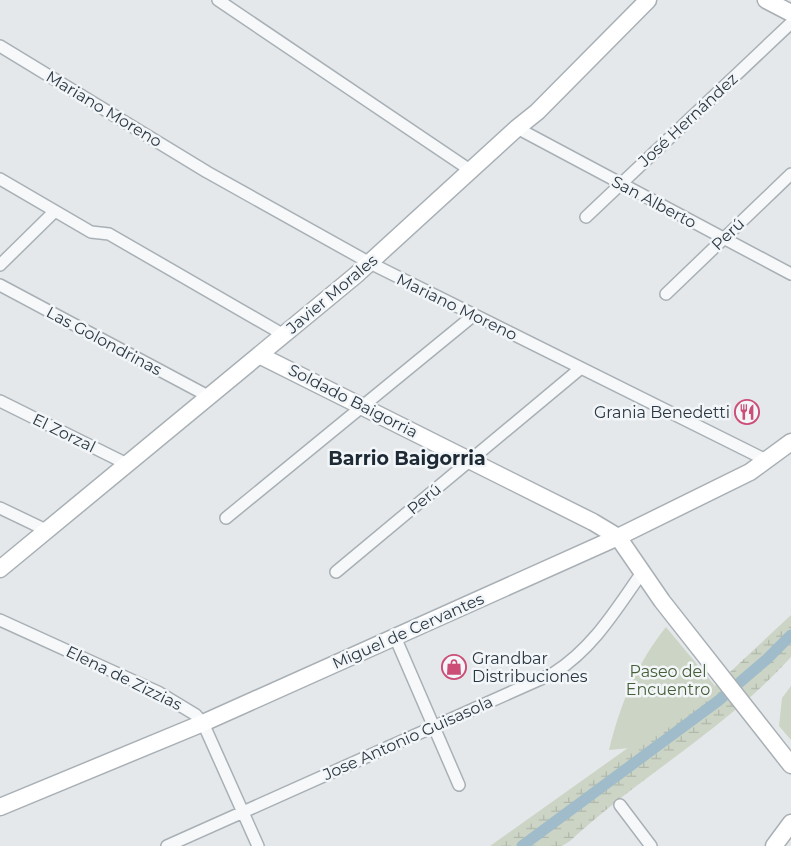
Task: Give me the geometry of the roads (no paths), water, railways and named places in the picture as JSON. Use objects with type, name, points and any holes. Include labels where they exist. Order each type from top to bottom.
[{"type":"street","points":[[218,0],[470,170]]},
{"type":"street","name":"Javier Morales","points":[[0,569],[370,263],[470,170],[537,112],[648,0]]},
{"type":"street","points":[[766,0],[791,13]]},
{"type":"street","name":"José Hernández","points":[[586,217],[791,23]]},
{"type":"street","name":"Mariano Moreno","points":[[0,46],[207,172],[370,263],[768,461]]},
{"type":"street","name":"San Alberto","points":[[517,128],[791,274]]},
{"type":"street","name":"Perú","points":[[666,294],[791,174]]},
{"type":"street","points":[[0,178],[91,232],[109,234],[284,334]]},
{"type":"street","points":[[0,265],[55,210]]},
{"type":"street","name":"Las Golondrinas","points":[[0,286],[208,396]]},
{"type":"street","points":[[226,518],[474,315]]},
{"type":"street","name":"Soldado Baigorria","points":[[259,355],[471,460],[593,522],[618,537],[641,574],[791,765]]},
{"type":"street","name":"Perú","points":[[336,572],[581,368]]},
{"type":"street","name":"El Zorzal","points":[[0,401],[127,464]]},
{"type":"street","name":"Miguel de Cervantes","points":[[0,813],[7,804],[204,722],[618,537],[768,461],[791,442]]},
{"type":"street","points":[[0,508],[46,530]]},
{"type":"street","name":"Jose Antonio Guisasola","points":[[167,846],[554,673],[567,665],[598,636],[641,574]]},
{"type":"street","name":"Elena de Zizzias","points":[[0,620],[158,692],[196,714],[204,722],[258,846]]},
{"type":"street","points":[[395,637],[458,785]]},
{"type":"street","points":[[620,805],[651,846]]},
{"type":"street","points":[[778,844],[791,823]]},
{"type":"waterway","points":[[522,846],[718,701],[767,659],[791,635]]},
{"type":"place","name":"Grania Benedetti","points":[[747,412]]},
{"type":"place","name":"Grandbar Distribuciones","points":[[454,667]]},
{"type":"district","name":"Barrio Baigorria","points":[[407,458]]},
{"type":"park label","name":"Paseo del Encuentro","points":[[668,680]]}]
